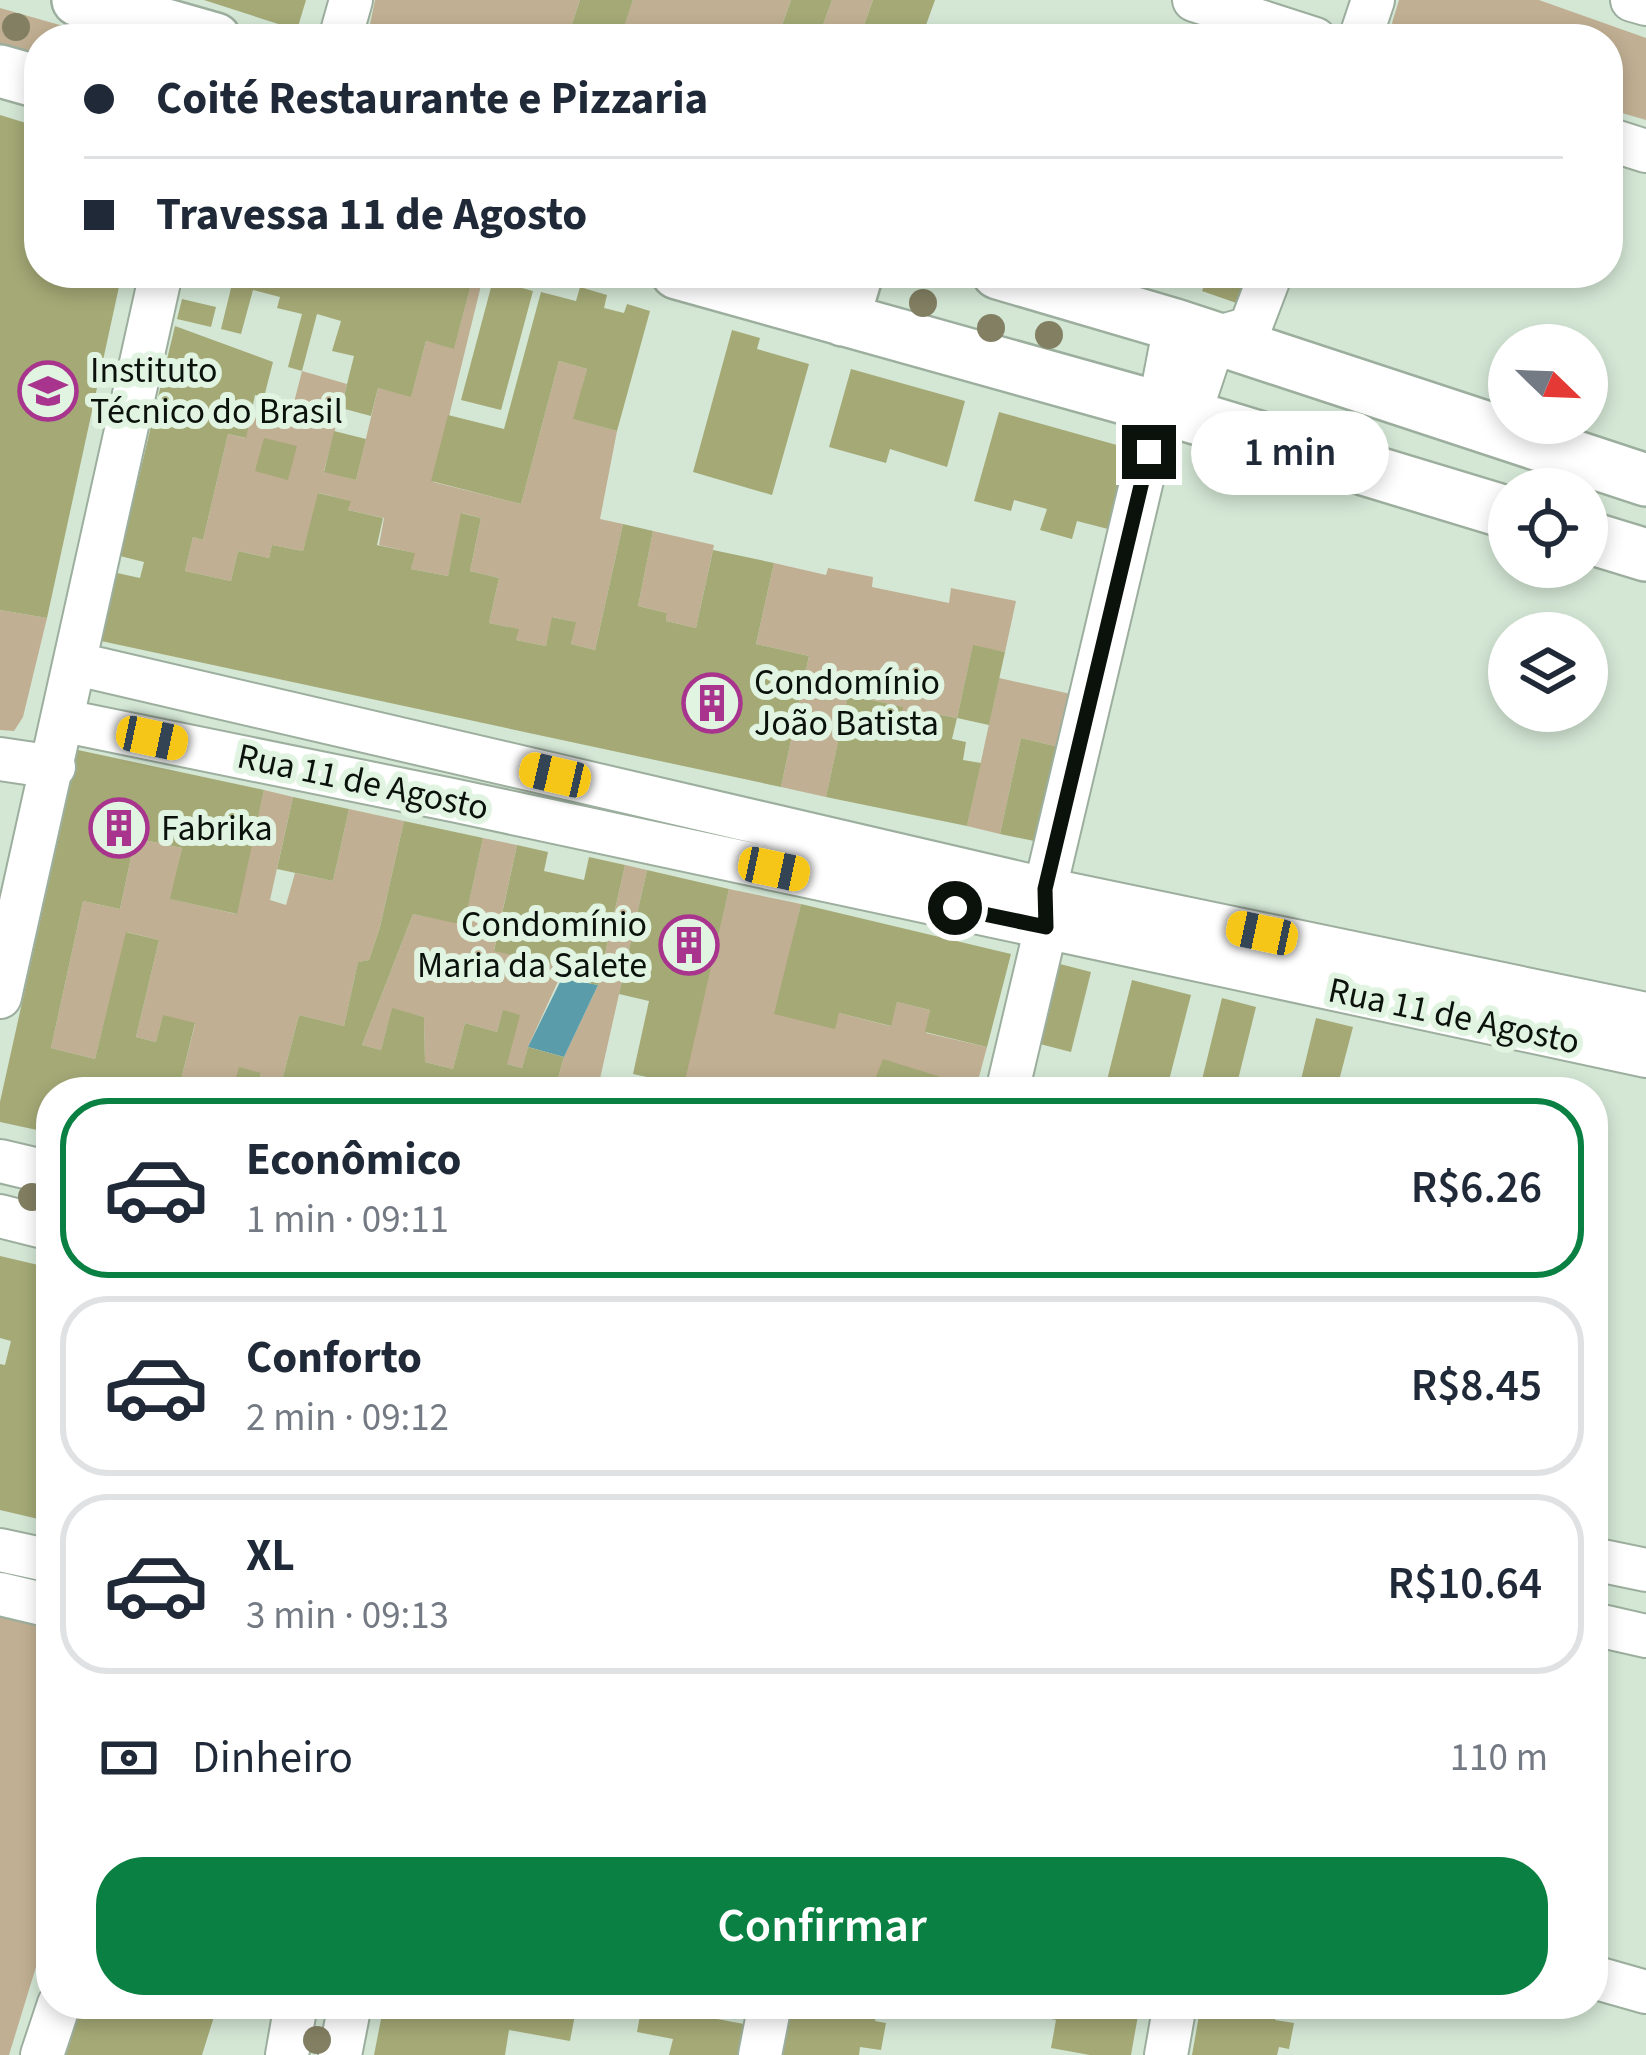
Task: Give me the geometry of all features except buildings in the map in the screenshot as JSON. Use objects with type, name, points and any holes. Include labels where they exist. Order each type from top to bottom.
[{"type":"street","points":[[78,0],[162,24]]},
{"type":"street","points":[[1195,0],[1269,24]]},
{"type":"street","points":[[1632,0],[1646,4]]},
{"type":"street","points":[[0,998],[158,288]]},
{"type":"street","points":[[789,288],[850,296],[1174,412],[1488,507]]},
{"type":"street","points":[[1049,288],[1195,331],[1646,480]]},
{"type":"street","points":[[1195,331],[1250,328],[1265,288]]},
{"type":"street","points":[[1010,1077],[1046,908],[1195,331]]},
{"type":"street","points":[[1608,542],[1645,552]]},
{"type":"street","name":"Rua 11 de Agosto","points":[[77,664],[466,755],[1433,1012],[1636,1033]]},
{"type":"street","name":"Rua 11 de Agosto","points":[[64,721],[457,801],[1046,908],[1436,968],[1636,1033]]},
{"type":"street","points":[[457,801],[466,755]]},
{"type":"street","points":[[0,759],[54,766]]},
{"type":"street","points":[[1433,1012],[1436,968]]},
{"type":"street","points":[[0,1161],[36,1169]]},
{"type":"street","points":[[0,1216],[36,1225]]},
{"type":"street","points":[[0,1550],[36,1558]]},
{"type":"street","points":[[1608,1561],[1646,1570]]},
{"type":"street","points":[[0,1594],[36,1602]]},
{"type":"street","points":[[1608,1627],[1646,1636]]},
{"type":"street","points":[[1608,1981],[1646,1991]]},
{"type":"street","points":[[43,2055],[54,2019]]},
{"type":"street","points":[[287,2055],[293,2019]]},
{"type":"street","points":[[340,2055],[347,2019]]},
{"type":"street","points":[[760,2055],[767,2019]]},
{"type":"street","points":[[1166,2055],[1172,2019]]},
{"type":"shaded area","points":[[375,0],[580,0],[572,24],[370,24]]},
{"type":"shaded area","points":[[633,0],[791,0],[783,24],[625,24]]},
{"type":"shaded area","points":[[832,0],[873,0],[864,24],[823,24]]},
{"type":"shaded area","points":[[1399,0],[1539,0],[1607,24],[1392,24]]},
{"type":"shaded area","points":[[0,8],[56,24],[24,24],[24,58],[0,51]]},
{"type":"shaded area","points":[[1623,30],[1646,38],[1646,120],[1623,113]]},
{"type":"shaded area","points":[[470,288],[480,288],[433,482],[521,504],[559,361],[587,369],[574,419],[617,431],[600,519],[623,524],[595,650],[571,644],[575,622],[553,617],[546,646],[516,640],[518,629],[489,623],[499,578],[470,571],[481,518],[462,513],[448,576],[411,569],[414,553],[379,545],[384,518],[348,510],[350,501],[319,493],[303,551],[272,545],[269,558],[238,551],[231,581],[185,571],[193,537],[203,540],[228,434],[245,438],[250,416],[288,426],[302,371],[347,384],[324,471],[356,480],[378,388],[411,396],[426,341],[454,348]]},
{"type":"shaded area","points":[[653,531],[714,545],[696,628],[666,621],[667,613],[638,606]]},
{"type":"shaded area","points":[[774,563],[826,575],[828,568],[873,577],[872,587],[949,603],[951,588],[1016,601],[1005,652],[973,646],[957,718],[927,712],[921,738],[897,733],[902,707],[872,700],[875,688],[851,683],[826,797],[781,787],[809,656],[756,644]]},
{"type":"shaded area","points":[[0,610],[47,618],[23,717],[14,731],[0,730]]},
{"type":"shaded area","points":[[999,678],[1071,694],[1059,747],[1021,738],[1000,834],[967,826]]},
{"type":"shaded area","points":[[264,790],[293,797],[270,900],[286,905],[295,873],[333,881],[349,809],[404,821],[380,927],[369,960],[358,962],[344,1026],[299,1015],[283,1077],[260,1077],[261,1073],[255,1077],[182,1077],[195,1024],[163,1016],[156,1042],[136,1037],[159,940],[127,932],[95,1059],[51,1048],[83,901],[120,909],[135,838],[182,848],[171,899],[236,914]]},
{"type":"shaded area","points":[[483,838],[517,845],[494,950],[565,966],[522,1068],[507,1064],[503,1011],[497,1032],[465,1023],[453,1069],[425,1062],[424,1017],[392,1009],[381,1050],[362,1045],[413,914],[464,924]]},
{"type":"shaded area","points":[[625,865],[647,870],[600,1077],[558,1077],[598,985]]},
{"type":"shaded area","points":[[729,889],[801,904],[775,1014],[839,1013],[890,1026],[897,1002],[930,1010],[926,1033],[987,1047],[979,1077],[685,1077]]},
{"type":"shaded area","points":[[0,1613],[36,1621],[36,1967],[9,2055],[0,2055]]},
{"type":"water","points":[[562,978],[598,985],[564,1057],[528,1047]]},
{"type":"place","name":"Instituto Técnico do Brasil","points":[[48,391]]},
{"type":"place","name":"Condomínio João Batista","points":[[712,703]]},
{"type":"place","name":"Fabrika","points":[[119,828]]},
{"type":"place","name":"Condomínio Maria da Salete","points":[[689,945]]},
{"type":"route","points":[[955,908],[1046,927],[1045,889],[1149,452]]}]
